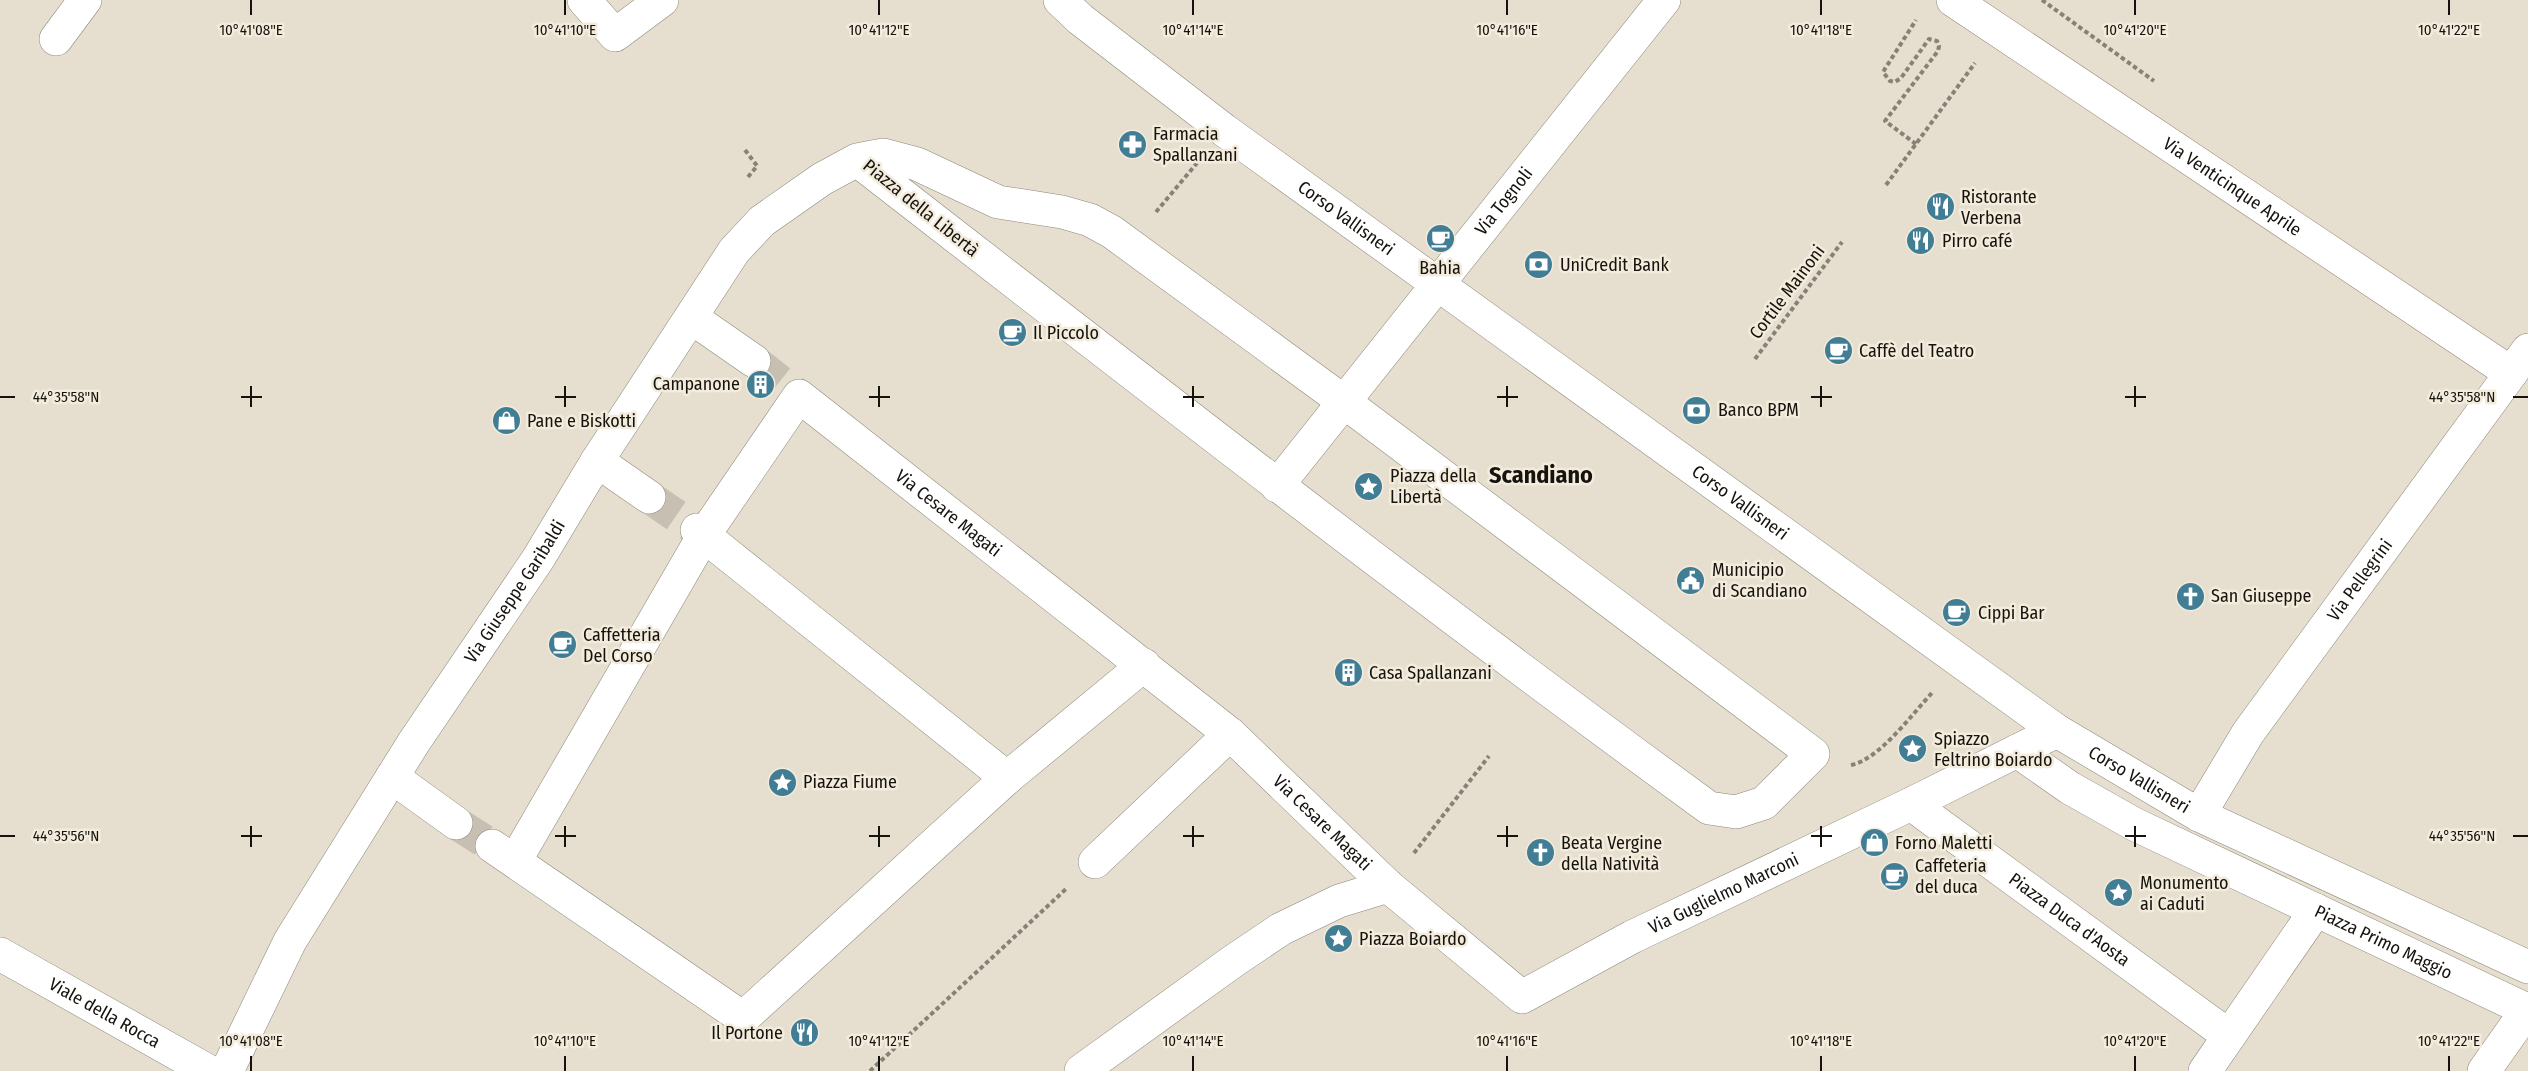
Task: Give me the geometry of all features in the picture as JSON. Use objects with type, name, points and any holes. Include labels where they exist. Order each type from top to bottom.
[{"type":"street","points":[[56,39],[85,0]]},
{"type":"street","points":[[584,0],[615,35],[662,0]]},
{"type":"street","name":"Corso Vallisneri","points":[[1060,0],[1080,19],[1224,130],[2058,731],[2199,815],[2528,967]]},
{"type":"street","name":"Via Tognoli","points":[[1343,401],[1664,0]]},
{"type":"street","name":"Via Venticinque Aprile","points":[[1953,0],[2520,362]]},
{"type":"street","name":"Piazza della Libertà","points":[[883,155],[917,164],[998,202],[1062,212],[1090,220],[1130,244],[1813,754],[1764,803],[1736,812],[1709,808],[1558,698],[1277,486],[857,160],[883,155]]},
{"type":"street","name":"Via Giuseppe Garibaldi","points":[[227,1071],[290,941],[392,777],[538,559],[597,461],[734,251],[762,221],[822,179],[857,160]]},
{"type":"street","points":[[692,318],[754,361]]},
{"type":"street","name":"Via Pellegrini","points":[[2199,815],[2248,733],[2520,362]]},
{"type":"street","name":"Via Cesare Magati","points":[[700,532],[799,396],[1230,734],[1388,886]]},
{"type":"street","points":[[1277,486],[1343,401]]},
{"type":"street","points":[[597,461],[649,497]]},
{"type":"street","points":[[1007,777],[700,532],[504,854],[743,1018],[1007,777],[1144,665]]},
{"type":"street","name":"Via Guglielmo Marconi","points":[[1388,886],[1522,998],[1632,937],[2058,731]]},
{"type":"street","points":[[1095,862],[1230,734]]},
{"type":"street","points":[[2017,751],[2070,788],[2134,824],[2316,910]]},
{"type":"street","points":[[392,777],[456,823]]},
{"type":"street","name":"Piazza Duca d'Aosta","points":[[1911,804],[2229,1036]]},
{"type":"street","points":[[1081,1071],[1281,929],[1339,901],[1388,886]]},
{"type":"street","name":"Piazza Primo Maggio","points":[[2205,1071],[2316,910],[2527,1010],[2484,1071]]},
{"type":"street","name":"Viale della Rocca","points":[[0,954],[208,1071]]},
{"type":"path","points":[[1916,144],[1884,121],[1938,51],[1937,41],[1929,39],[1901,78],[1895,82],[1890,81],[1883,72],[1917,19]]},
{"type":"path","points":[[1886,185],[1999,31]]},
{"type":"path","points":[[1130,244],[1224,130]]},
{"type":"path","points":[[746,150],[757,166]]},
{"type":"path","name":"Cortile Mainoni","points":[[1755,359],[1842,242]]},
{"type":"path","points":[[1813,754],[1845,766],[1865,759],[1879,750],[1961,662]]},
{"type":"path","points":[[1388,886],[1489,756]]},
{"type":"path","points":[[870,1071],[1038,914]]},
{"type":"tunnel","points":[[754,361],[799,396]]},
{"type":"tunnel","points":[[649,497],[697,530]]},
{"type":"tunnel","points":[[456,823],[492,846]]},
{"type":"place","name":"Farmacia Spallanzani","points":[[1132,144]]},
{"type":"place","name":"Ristorante Verbena","points":[[1940,207]]},
{"type":"place","name":"Bahia","points":[[1440,239]]},
{"type":"place","name":"Pirro café","points":[[1921,241]]},
{"type":"place","name":"UniCredit Bank","points":[[1539,265]]},
{"type":"place","name":"Il Piccolo","points":[[1012,333]]},
{"type":"place","name":"Caffè del Teatro","points":[[1838,351]]},
{"type":"place","name":"Campanone","points":[[761,384]]},
{"type":"place","name":"Banco BPM","points":[[1697,410]]},
{"type":"place","name":"Pane e Biskotti","points":[[506,421]]},
{"type":"place","name":"Piazza della Libertà","points":[[1369,486]]},
{"type":"place","name":"Municipio di Scandiano","points":[[1691,580]]},
{"type":"place","name":"San Giuseppe","points":[[2190,596]]},
{"type":"place","name":"Cippi Bar","points":[[1957,613]]},
{"type":"place","name":"Caffetteria Del Corso","points":[[562,645]]},
{"type":"place","name":"Casa Spallanzani","points":[[1348,673]]},
{"type":"place","name":"Spiazzo Feltrino Boiardo","points":[[1913,749]]},
{"type":"place","name":"Piazza Fiume","points":[[782,782]]},
{"type":"place","name":"Forno Maletti","points":[[1874,843]]},
{"type":"place","name":"Beata Vergine della Natività","points":[[1540,853]]},
{"type":"place","name":"Caffeteria del duca","points":[[1894,876]]},
{"type":"place","name":"Monumento ai Caduti","points":[[2119,893]]},
{"type":"place","name":"Piazza Boiardo","points":[[1338,939]]},
{"type":"place","name":"Il Portone","points":[[804,1033]]},
{"type":"district","name":"Scandiano","points":[[1541,475]]}]
